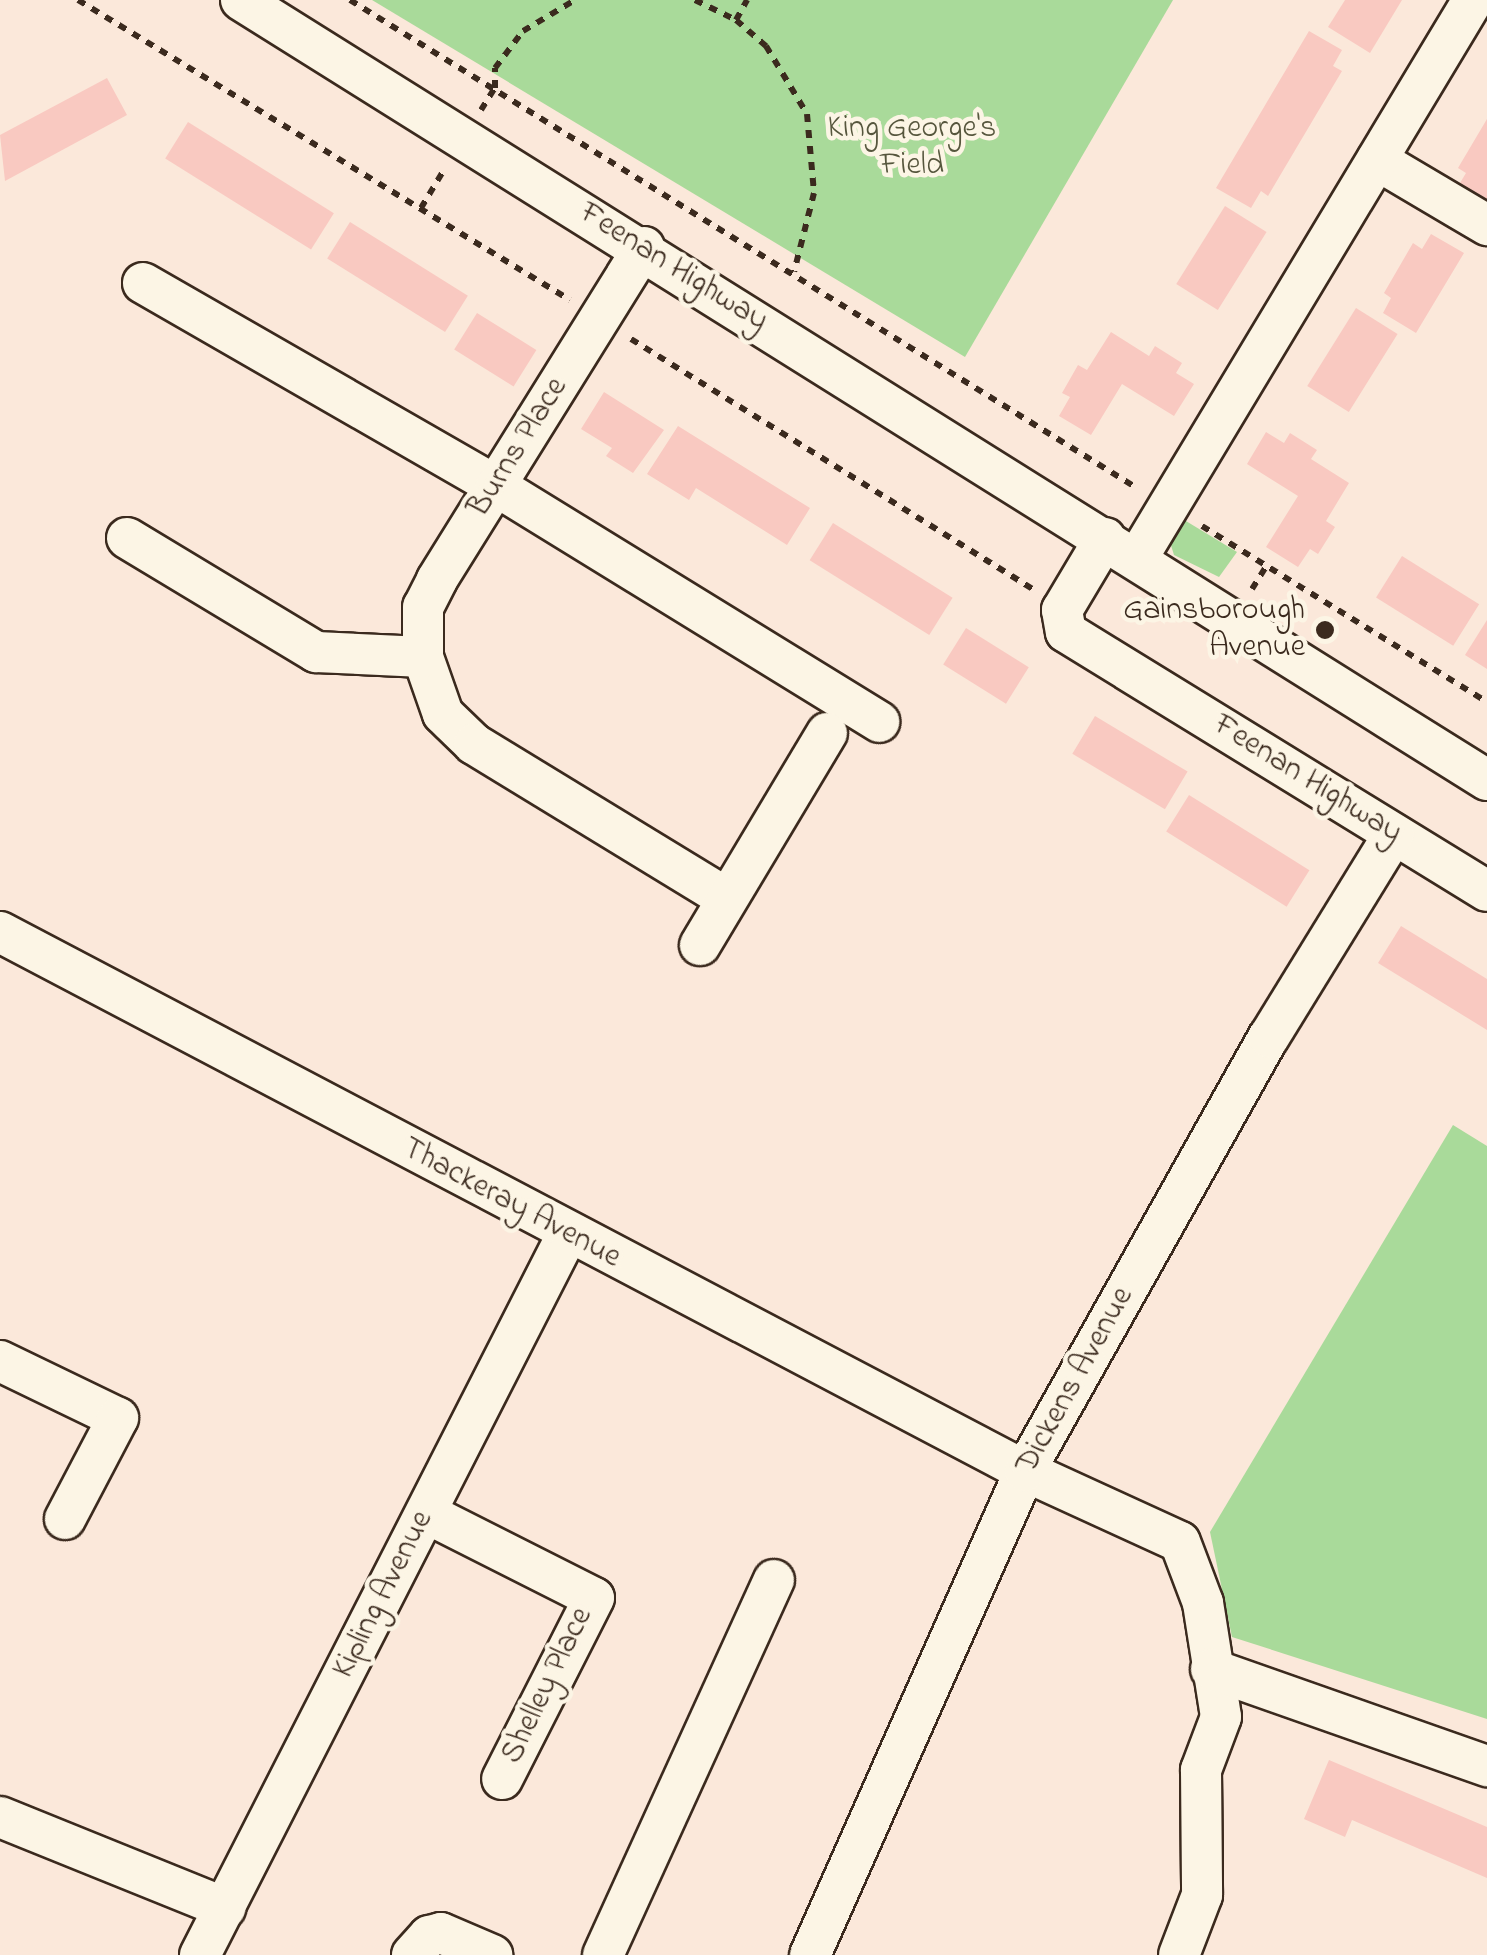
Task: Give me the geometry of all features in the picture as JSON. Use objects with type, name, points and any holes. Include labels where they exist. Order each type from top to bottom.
[{"type":"street","name":"Feenan Highway","points":[[241,0],[644,247],[1487,780]]},
{"type":"street","points":[[1122,548],[1169,508],[1473,0]]},
{"type":"street","points":[[1377,160],[1487,225]]},
{"type":"street","name":"Burns Place","points":[[644,247],[423,607],[422,658],[443,714],[474,744],[726,898]]},
{"type":"street","points":[[144,284],[496,486],[879,722]]},
{"type":"street","points":[[127,538],[316,652],[422,658]]},
{"type":"street","name":"Feenan Highway","points":[[1122,548],[1062,610],[1063,630],[1487,892]]},
{"type":"street","points":[[700,945],[827,732]]},
{"type":"street","name":"Dickens Avenue","points":[[810,1955],[1025,1471],[1269,1038],[1394,834]]},
{"type":"street","name":"Thackeray Avenue","points":[[0,932],[1025,1471],[1180,1542],[1203,1603],[1220,1716],[1201,1770],[1202,1894],[1179,1955]]},
{"type":"street","name":"Kipling Avenue","points":[[200,1955],[568,1233]]},
{"type":"street","points":[[0,1362],[118,1418],[66,1519]]},
{"type":"street","name":"Shelley Place","points":[[426,1513],[594,1598],[502,1780]]},
{"type":"street","points":[[603,1955],[774,1580]]},
{"type":"street","points":[[1211,1668],[1487,1766]]},
{"type":"street","points":[[0,1817],[224,1908]]},
{"type":"street","points":[[412,1955],[429,1936],[441,1933],[492,1955]]},
{"type":"path","points":[[78,0],[582,308]]},
{"type":"path","points":[[350,0],[1487,702]]},
{"type":"path","points":[[474,122],[494,88],[494,68],[523,31],[575,0]]},
{"type":"path","points":[[695,0],[736,20],[766,46],[807,114],[814,193],[794,272]]},
{"type":"path","points":[[736,20],[748,0]]},
{"type":"path","points":[[421,208],[454,154]]},
{"type":"path","points":[[618,330],[1046,595]]},
{"type":"green space","name":"King George's Field","points":[[372,0],[1173,0],[965,357]]},
{"type":"green space","points":[[1181,518],[1237,552],[1219,577],[1174,555],[1169,539]]},
{"type":"green space","points":[[1453,1125],[1487,1146],[1487,1719],[1232,1637],[1210,1532]]},
{"type":"building","points":[[1345,0],[1402,0],[1370,53],[1328,27]]},
{"type":"building","points":[[1309,31],[1342,50],[1333,66],[1342,71],[1268,196],[1261,191],[1251,208],[1216,188]]},
{"type":"building","points":[[107,78],[127,115],[5,181],[0,135]]},
{"type":"building","points":[[1487,119],[1487,206],[1457,188],[1466,173],[1458,168]]},
{"type":"building","points":[[188,122],[334,213],[311,250],[165,158]]},
{"type":"building","points":[[1225,206],[1267,232],[1218,310],[1176,284]]},
{"type":"building","points":[[350,222],[468,296],[445,332],[327,258]]},
{"type":"building","points":[[1431,234],[1464,253],[1416,333],[1383,313],[1391,298],[1384,293],[1413,243],[1422,249]]},
{"type":"building","points":[[1356,308],[1398,334],[1349,412],[1307,386]]},
{"type":"building","points":[[477,313],[536,350],[514,387],[454,349]]},
{"type":"building","points":[[1111,332],[1149,356],[1155,346],[1182,363],[1176,373],[1194,384],[1174,416],[1122,384],[1091,435],[1059,416],[1070,397],[1062,393],[1078,365],[1087,370]]},
{"type":"building","points":[[604,392],[664,430],[633,473],[606,456],[612,448],[581,429]]},
{"type":"building","points":[[678,426],[810,508],[787,545],[696,488],[689,500],[647,474]]},
{"type":"building","points":[[1266,432],[1284,443],[1290,433],[1317,450],[1311,459],[1349,483],[1326,521],[1335,527],[1318,554],[1310,549],[1298,567],[1266,547],[1298,496],[1247,464]]},
{"type":"building","points":[[833,523],[953,598],[929,635],[810,560]]},
{"type":"building","points":[[1402,556],[1479,604],[1453,646],[1376,598]]},
{"type":"building","points":[[1487,620],[1487,669],[1465,655]]},
{"type":"building","points":[[966,628],[1029,667],[1006,704],[943,664]]},
{"type":"building","points":[[1095,716],[1188,772],[1165,809],[1072,754]]},
{"type":"building","points":[[1189,795],[1309,870],[1287,907],[1166,831]]},
{"type":"building","points":[[1401,926],[1487,979],[1487,1030],[1378,963]]},
{"type":"building","points":[[1329,1760],[1487,1827],[1487,1878],[1352,1820],[1345,1837],[1304,1819]]},
{"type":"place","name":"Gainsborough Avenue","points":[[1325,630]]}]
